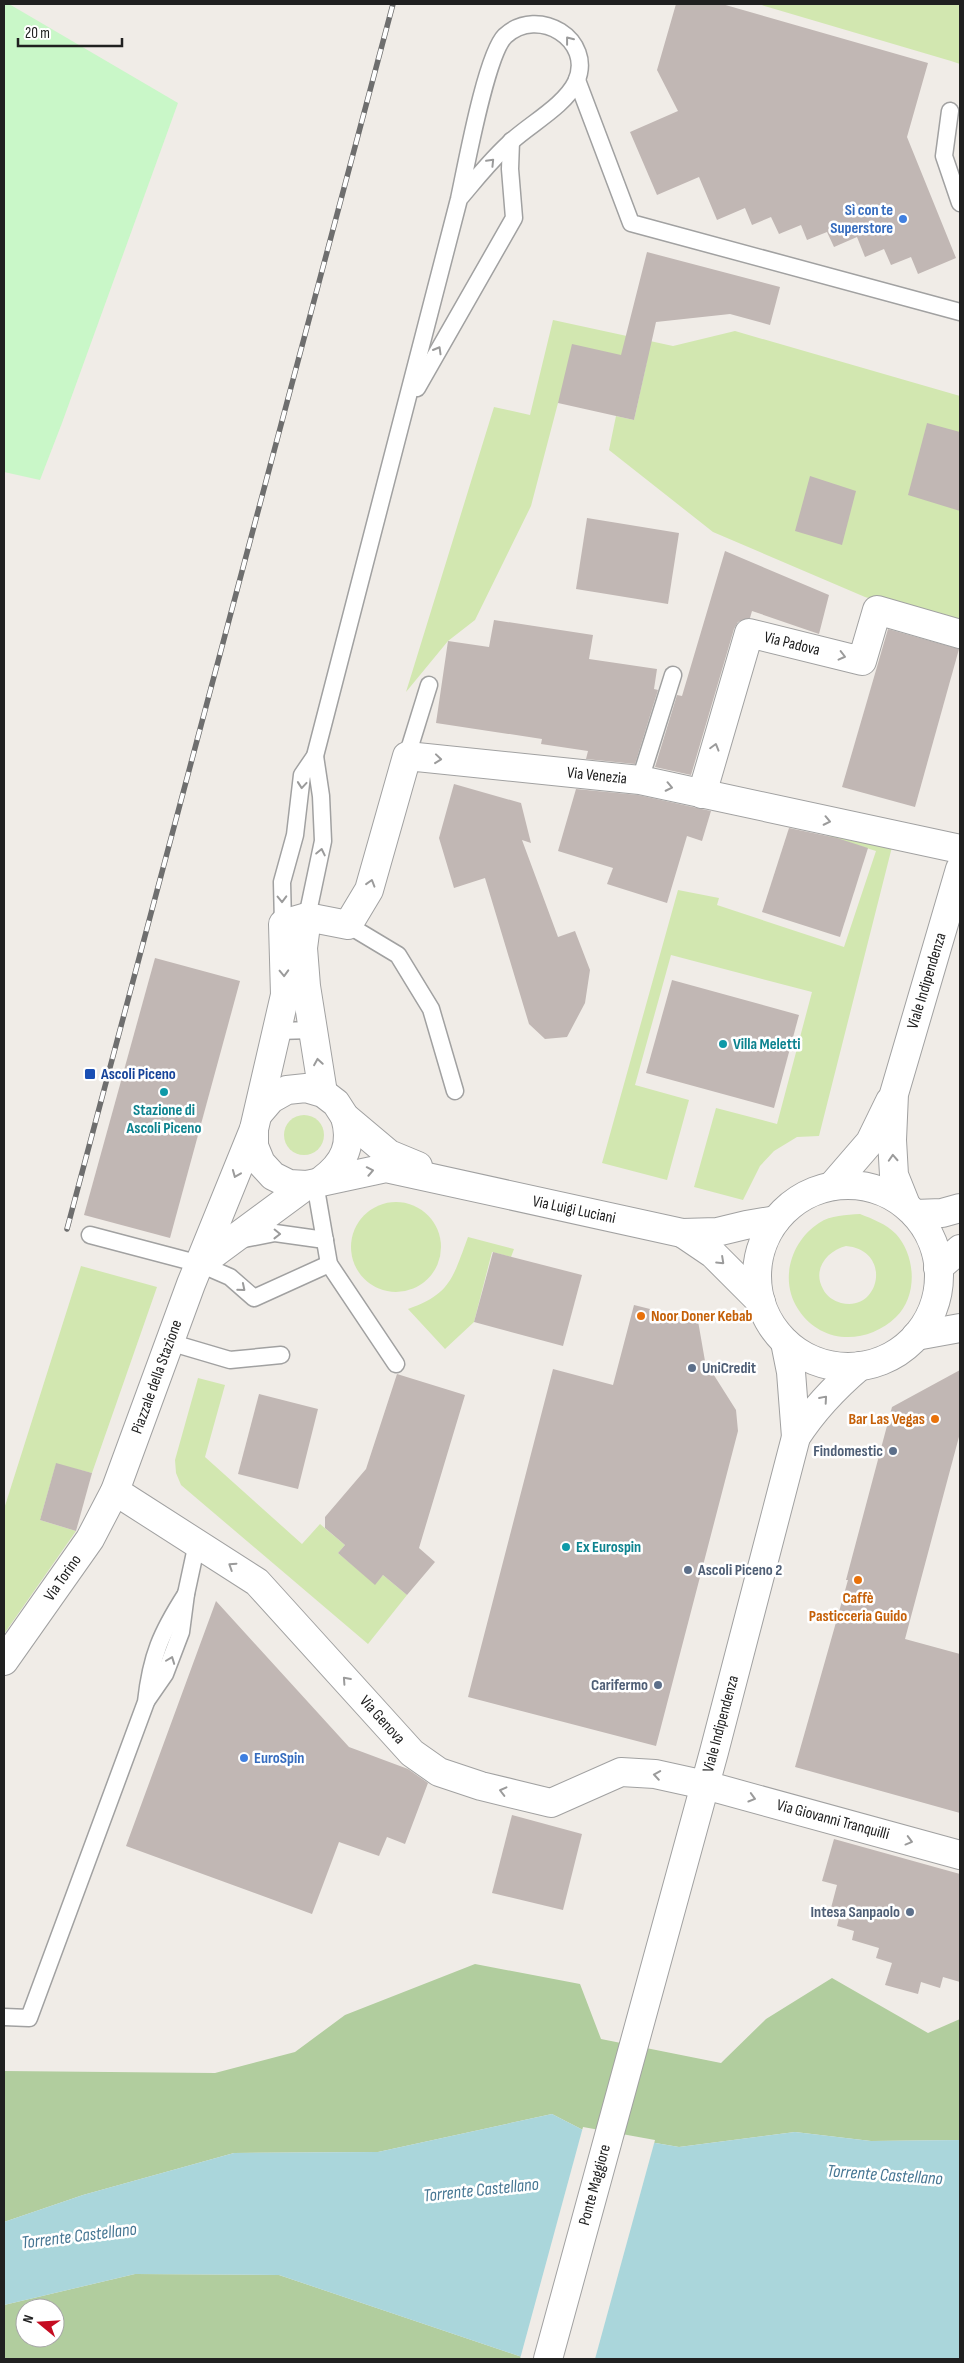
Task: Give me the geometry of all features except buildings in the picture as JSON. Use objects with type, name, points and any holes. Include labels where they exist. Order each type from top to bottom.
[{"type":"street","name":"Via Padova","points":[[702,794],[749,633],[862,662],[877,610],[960,634]]},
{"type":"street","name":"Via Venezia","points":[[408,756],[640,780],[960,850]]},
{"type":"street","points":[[408,756],[369,890],[348,925],[295,921],[303,948],[323,1094],[336,1103],[345,1117],[389,1154],[467,1187]]},
{"type":"street","name":"Viale Indipendenza","points":[[832,1186],[870,1142],[894,1094],[960,869]]},
{"type":"street","name":"Piazzale della Stazione","points":[[115,1491],[169,1342],[256,1121],[285,995],[295,921]]},
{"type":"street","name":"Piazzale della Stazione","points":[[323,1094],[306,1088],[287,1090],[271,1099],[256,1121],[254,1146],[261,1163],[273,1176],[289,1184],[314,1183],[386,1168],[467,1187]]},
{"type":"street","name":"Viale Indipendenza","points":[[894,1094],[892,1140],[894,1175],[910,1209],[931,1239],[946,1280],[928,1320],[916,1336],[900,1351],[881,1361],[860,1366],[833,1366],[807,1358],[786,1342],[770,1324],[761,1302],[757,1274],[762,1245],[776,1220],[792,1204],[810,1193],[832,1186],[858,1185],[883,1192],[910,1209]]},
{"type":"street","name":"Piazzale della Stazione","points":[[200,1264],[314,1183],[334,1172],[343,1160],[348,1146],[349,1131],[345,1117]]},
{"type":"street","name":"Via Luigi Luciani","points":[[467,1187],[682,1233],[717,1232],[776,1220]]},
{"type":"street","points":[[910,1209],[942,1213],[960,1208]]},
{"type":"street","name":"Via Luigi Luciani","points":[[682,1233],[713,1254],[761,1302]]},
{"type":"street","points":[[946,1280],[960,1249]]},
{"type":"street","points":[[916,1336],[960,1328]]},
{"type":"street","name":"Viale Indipendenza","points":[[786,1342],[791,1372],[796,1437]]},
{"type":"street","name":"Viale Indipendenza","points":[[642,2010],[705,1785],[796,1437],[812,1412],[833,1388],[860,1366]]},
{"type":"street","name":"Via Genova","points":[[115,1491],[257,1582],[412,1753],[439,1772],[481,1786],[551,1803],[621,1772],[655,1774],[705,1785]]},
{"type":"street","name":"Via Torino","points":[[4,1661],[90,1539],[115,1491]]},
{"type":"street","name":"Via Giovanni Tranquilli","points":[[705,1785],[960,1855]]},
{"type":"street","name":"Ponte Maggiore","points":[[548,2359],[642,2010]]},
{"type":"lane","points":[[295,921],[282,882],[295,835],[302,774],[315,756],[406,407],[459,199],[476,122],[495,53],[504,37],[516,27],[532,23],[550,25],[564,33],[574,47],[579,62],[577,80],[568,95],[511,141],[459,199]]},
{"type":"lane","points":[[577,80],[630,224],[960,312]]},
{"type":"lane","points":[[950,110],[944,156],[960,203]]},
{"type":"lane","points":[[406,407],[514,218],[510,169],[511,141]]},
{"type":"lane","points":[[640,780],[673,675]]},
{"type":"lane","points":[[408,756],[429,685]]},
{"type":"lane","points":[[295,921],[323,841],[321,796],[315,756]]},
{"type":"lane","points":[[348,925],[398,955],[431,1009],[455,1091]]},
{"type":"lane","points":[[277,1031],[313,1030]]},
{"type":"lane","points":[[314,1183],[329,1264],[396,1364]]},
{"type":"lane","points":[[230,1242],[275,1233],[325,1240]]},
{"type":"lane","points":[[90,1235],[200,1264],[230,1277],[254,1298],[329,1264]]},
{"type":"lane","points":[[169,1342],[230,1360],[281,1355]]},
{"type":"lane","points":[[4,2017],[29,2018],[146,1702],[165,1674],[181,1632],[186,1594],[197,1543]]},
{"type":"green space","points":[[4,4],[9,4],[178,103],[40,480],[4,472]]},
{"type":"green space","points":[[758,4],[960,4],[960,64],[951,61]]},
{"type":"green space","points":[[553,320],[673,346],[735,331],[960,396],[960,624],[865,597],[713,532],[609,450],[616,416],[634,420],[647,361],[558,403],[531,506],[475,620],[448,641],[406,692],[494,407],[530,415]]},
{"type":"green space","points":[[831,829],[893,843],[819,1136],[797,1137],[774,1151],[760,1166],[743,1200],[694,1187],[716,1108],[777,1124],[812,992],[671,955],[635,1085],[689,1100],[667,1180],[602,1163],[678,890],[719,898],[717,905],[844,947],[876,851],[828,836]]},
{"type":"green space","points":[[304,1115],[315,1118],[321,1124],[324,1135],[321,1146],[315,1152],[304,1155],[293,1152],[287,1146],[284,1135],[287,1124],[293,1118]]},
{"type":"green space","points":[[396,1202],[413,1206],[428,1215],[437,1230],[441,1247],[437,1264],[428,1279],[413,1288],[396,1292],[379,1288],[364,1279],[355,1264],[351,1247],[355,1230],[364,1215],[379,1206]]},
{"type":"green space","points":[[860,1214],[888,1227],[903,1243],[911,1264],[911,1287],[903,1308],[896,1317],[884,1326],[872,1333],[858,1336],[831,1335],[808,1321],[798,1309],[792,1298],[789,1286],[791,1262],[801,1240],[819,1223],[828,1218]],"holes":[[[846,1246],[861,1250],[871,1258],[875,1268],[876,1280],[872,1290],[865,1299],[854,1304],[841,1303],[830,1298],[820,1282],[820,1268],[823,1262],[839,1248]]]},
{"type":"green space","points":[[468,1237],[514,1249],[511,1257],[492,1252],[474,1322],[445,1349],[408,1309],[433,1297],[442,1290],[454,1273]]},
{"type":"green space","points":[[81,1266],[157,1287],[92,1473],[56,1464],[40,1520],[76,1531],[4,1634],[4,1509]]},
{"type":"green space","points":[[198,1378],[225,1385],[205,1457],[302,1544],[320,1524],[345,1545],[338,1553],[375,1584],[383,1575],[407,1595],[368,1644],[181,1485],[176,1473],[175,1460]]},
{"type":"green space","points":[[475,1964],[580,1984],[601,2039],[721,2063],[766,2019],[832,1978],[928,2033],[960,2019],[960,2140],[871,2141],[795,2132],[679,2147],[585,2131],[552,2114],[378,2152],[234,2153],[83,2195],[4,2222],[4,2071],[215,2073],[295,2052],[345,2015]]},
{"type":"green space","points":[[135,2274],[279,2275],[528,2359],[4,2359],[4,2305],[15,2302],[15,2348],[65,2348],[65,2298],[34,2298]]},
{"type":"water","name":"Torrente Castellano","points":[[552,2114],[585,2131],[679,2147],[795,2132],[871,2141],[960,2140],[960,2359],[528,2359],[279,2275],[135,2274],[34,2298],[15,2298],[15,2302],[4,2305],[4,2222],[83,2195],[234,2153],[378,2152]]},
{"type":"pier","points":[[583,2127],[655,2140],[595,2359],[520,2359]]},
{"type":"railway","points":[[67,1229],[393,4]]},
{"type":"place","name":"Sì con te Superstore","points":[[903,219]]},
{"type":"place","name":"Villa Meletti","points":[[723,1044]]},
{"type":"place","name":"Ascoli Piceno","points":[[90,1074]]},
{"type":"place","name":"Stazione di Ascoli Piceno","points":[[164,1092]]},
{"type":"place","name":"Noor Doner Kebab","points":[[641,1316]]},
{"type":"place","name":"UniCredit","points":[[692,1368]]},
{"type":"place","name":"Bar Las Vegas","points":[[935,1419]]},
{"type":"place","name":"Findomestic","points":[[893,1451]]},
{"type":"place","name":"Ex Eurospin","points":[[566,1547]]},
{"type":"place","name":"Ascoli Piceno 2","points":[[688,1570]]},
{"type":"place","name":"Caffè Pasticceria Guido","points":[[858,1580]]},
{"type":"place","name":"Carifermo","points":[[658,1685]]},
{"type":"place","name":"EuroSpin","points":[[244,1758]]},
{"type":"place","name":"Intesa Sanpaolo","points":[[910,1912]]}]
